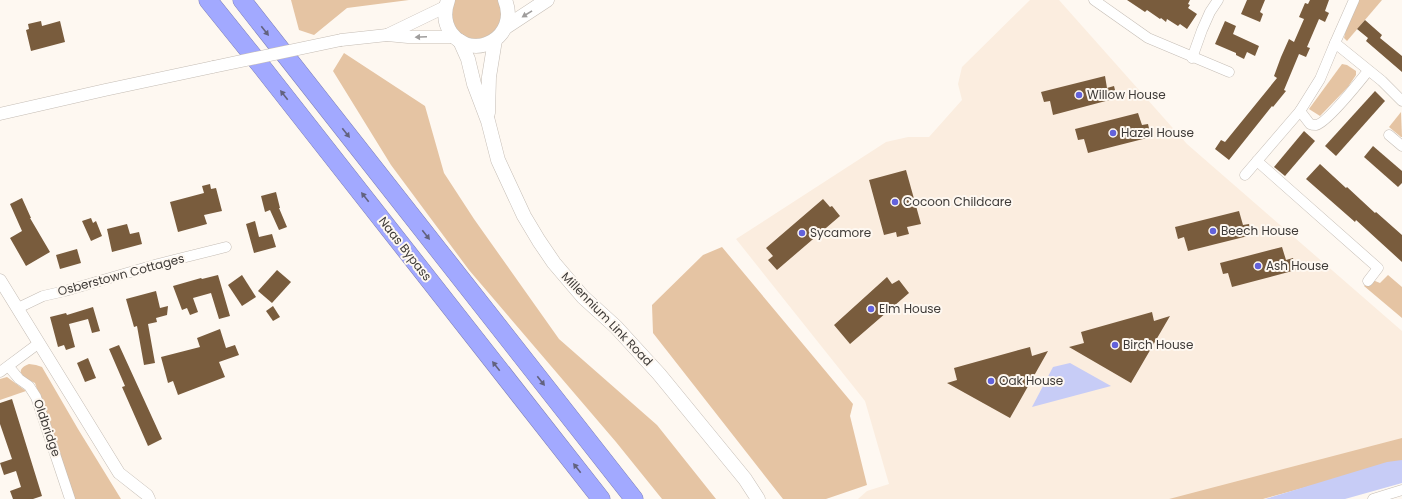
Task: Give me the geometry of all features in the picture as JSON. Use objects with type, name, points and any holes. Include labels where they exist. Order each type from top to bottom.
[{"type":"highway","name":"Naas Bypass","points":[[208,0],[601,499]]},
{"type":"highway","name":"Naas Bypass","points":[[242,0],[634,499]]},
{"type":"main road","points":[[458,39],[469,45],[478,46],[495,40],[502,34],[509,17],[508,7],[505,0]]},
{"type":"main road","points":[[506,27],[547,0]]},
{"type":"main road","name":"Millennium Link Road","points":[[446,4],[445,18],[448,28],[458,39],[468,59],[474,84],[488,121],[498,160],[524,216],[554,263],[583,297],[616,328],[659,374],[745,479],[758,499]]},
{"type":"main road","name":"Millennium Link Road","points":[[488,121],[489,77],[495,40]]},
{"type":"street","points":[[1094,0],[1148,38],[1192,58],[1229,72]]},
{"type":"street","points":[[1192,58],[1210,12],[1218,0]]},
{"type":"street","points":[[1245,175],[1300,111],[1320,79],[1354,0]]},
{"type":"street","points":[[386,35],[446,4]]},
{"type":"street","points":[[0,114],[341,40],[386,35],[458,39]]},
{"type":"street","points":[[1335,43],[1382,81],[1402,101]]},
{"type":"street","points":[[1300,111],[1310,124],[1316,125],[1324,121],[1352,92],[1368,71]]},
{"type":"street","points":[[1389,135],[1402,146]]},
{"type":"street","points":[[1258,161],[1378,268],[1368,281]]},
{"type":"street","name":"Osberstown Cottages","points":[[18,308],[42,296],[226,247]]},
{"type":"street","points":[[0,280],[119,473],[148,497]]},
{"type":"street","name":"Oldbridge","points":[[39,342],[4,369],[29,386],[36,397],[70,499]]},
{"type":"street","points":[[1373,499],[1402,490]]},
{"type":"shaded area","points":[[291,0],[409,0],[347,8],[314,35],[299,30]]},
{"type":"shaded area","points":[[455,0],[499,0],[502,13],[499,24],[494,32],[479,39],[463,36],[457,31],[453,24],[451,15]]},
{"type":"shaded area","points":[[1030,0],[1059,0],[1187,144],[1402,331],[1402,444],[1215,499],[858,499],[867,491],[889,484],[865,401],[736,239],[886,142],[908,137],[929,137],[962,100],[958,84],[962,67]]},
{"type":"shaded area","points":[[1359,0],[1382,0],[1347,41],[1344,38],[1347,25]]},
{"type":"shaded area","points":[[344,53],[425,106],[444,173],[474,219],[559,339],[657,425],[716,499],[662,499],[616,442],[469,270],[391,165],[333,71]]},
{"type":"shaded area","points":[[1342,64],[1347,65],[1356,71],[1356,75],[1348,87],[1320,116],[1309,109]]},
{"type":"shaded area","points":[[1401,112],[1402,137],[1389,127]]},
{"type":"shaded area","points":[[722,247],[853,404],[850,416],[867,485],[826,499],[783,499],[653,333],[652,305],[703,255]]},
{"type":"shaded area","points":[[1388,275],[1402,287],[1402,318],[1364,286],[1370,279],[1380,283]]},
{"type":"shaded area","points":[[29,364],[42,367],[121,499],[74,499],[35,383],[24,377],[21,372],[21,369]]},
{"type":"shaded area","points":[[7,377],[26,391],[0,400],[0,379]]},
{"type":"shaded area","points":[[1402,438],[1402,461],[1263,499],[1169,499]]},
{"type":"water","points":[[1070,363],[1111,386],[1032,407],[1053,367]]},
{"type":"water","points":[[1402,460],[1402,483],[1345,499],[1265,499],[1387,462]]},
{"type":"building","points":[[1127,0],[1190,0],[1188,4],[1190,5],[1188,8],[1197,14],[1187,29],[1180,24],[1178,26],[1167,19],[1166,22],[1147,10],[1145,12]]},
{"type":"building","points":[[1247,0],[1265,0],[1260,12],[1263,14],[1260,22],[1241,14]]},
{"type":"building","points":[[1310,0],[1329,0],[1325,11],[1329,13],[1325,22],[1319,19],[1307,47],[1310,48],[1306,57],[1299,54],[1284,90],[1286,91],[1273,107],[1272,106],[1229,160],[1215,149],[1221,140],[1225,142],[1277,78],[1274,76],[1281,57],[1289,39],[1294,42],[1304,19],[1299,17],[1305,3],[1308,4]]},
{"type":"building","points":[[1365,20],[1382,35],[1380,38],[1402,56],[1402,72],[1366,41],[1368,38],[1357,29]]},
{"type":"building","points":[[41,21],[42,26],[60,21],[65,42],[31,51],[26,30],[29,29],[28,24]]},
{"type":"building","points":[[1225,21],[1236,26],[1233,34],[1259,46],[1255,56],[1247,52],[1244,59],[1236,55],[1236,53],[1215,44]]},
{"type":"building","name":"Willow House","points":[[1105,76],[1107,88],[1114,86],[1117,98],[1053,115],[1050,101],[1044,102],[1041,92]]},
{"type":"building","points":[[1375,91],[1385,101],[1336,156],[1325,146]]},
{"type":"building","name":"Hazel House","points":[[1138,113],[1142,125],[1148,124],[1151,137],[1088,153],[1084,139],[1078,140],[1075,129]]},
{"type":"building","points":[[1304,131],[1315,141],[1285,176],[1274,167]]},
{"type":"building","points":[[1373,146],[1402,171],[1402,183],[1398,187],[1364,157]]},
{"type":"building","points":[[1320,164],[1402,235],[1402,262],[1356,220],[1355,222],[1306,179]]},
{"type":"building","name":"Cocoon Childcare","points":[[906,170],[921,224],[907,227],[909,234],[897,237],[896,232],[884,235],[869,180]]},
{"type":"building","points":[[210,184],[211,189],[216,188],[222,211],[204,215],[207,224],[178,232],[170,202],[204,193],[202,186]]},
{"type":"building","points":[[276,192],[279,208],[287,227],[279,230],[270,210],[265,212],[261,196]]},
{"type":"building","points":[[22,198],[30,218],[50,252],[26,266],[10,238],[22,231],[10,204]]},
{"type":"building","name":"Sycamore","points":[[823,199],[830,207],[832,206],[840,216],[777,270],[768,260],[773,256],[766,248]]},
{"type":"building","name":"Beech House","points":[[1239,211],[1243,225],[1249,224],[1252,235],[1188,251],[1184,237],[1178,239],[1175,227]]},
{"type":"building","points":[[91,218],[93,223],[96,221],[102,236],[91,241],[82,221]]},
{"type":"building","points":[[255,221],[259,237],[272,234],[276,247],[254,253],[246,224]]},
{"type":"building","points":[[127,224],[130,234],[139,232],[142,244],[112,252],[107,229]]},
{"type":"building","name":"Ash House","points":[[1282,247],[1286,260],[1293,258],[1296,270],[1232,287],[1228,273],[1223,274],[1220,263]]},
{"type":"building","points":[[77,249],[81,263],[60,269],[56,255]]},
{"type":"building","points":[[277,270],[291,282],[272,303],[258,291]]},
{"type":"building","points":[[218,275],[230,316],[219,319],[211,293],[193,298],[198,312],[190,315],[187,308],[182,310],[173,286]]},
{"type":"building","points":[[242,275],[256,297],[242,306],[228,285]]},
{"type":"building","name":"Elm House","points":[[887,277],[892,284],[899,280],[909,293],[850,344],[834,325]]},
{"type":"building","points":[[156,291],[160,308],[168,306],[167,315],[156,318],[157,322],[148,324],[155,363],[144,365],[137,326],[134,327],[126,299]]},
{"type":"building","points":[[273,306],[280,317],[273,321],[266,311]]},
{"type":"building","points":[[93,307],[100,331],[92,333],[88,319],[69,324],[75,347],[66,350],[64,345],[58,347],[50,317],[66,313],[67,315]]},
{"type":"building","name":"Birch House","points":[[1152,312],[1154,321],[1170,316],[1131,383],[1069,347],[1084,343],[1081,332]]},
{"type":"building","points":[[220,329],[226,348],[235,345],[239,355],[219,362],[225,377],[178,395],[173,381],[168,383],[161,357],[200,347],[197,338]]},
{"type":"building","points":[[119,345],[162,439],[148,446],[122,387],[125,386],[109,349]]},
{"type":"building","name":"Oak House","points":[[1030,347],[1032,356],[1048,351],[1010,418],[947,383],[957,380],[954,368]]},
{"type":"building","points":[[88,358],[96,378],[85,382],[77,363]]},
{"type":"building","points":[[12,399],[42,496],[33,499],[13,499],[10,491],[21,487],[16,471],[4,475],[0,463],[12,459],[0,424],[0,403]]},
{"type":"place","name":"Willow House","points":[[1079,95]]},
{"type":"place","name":"Hazel House","points":[[1113,133]]},
{"type":"place","name":"Cocoon Childcare","points":[[895,202]]},
{"type":"place","name":"Beech House","points":[[1213,231]]},
{"type":"place","name":"Sycamore","points":[[802,233]]},
{"type":"place","name":"Ash House","points":[[1258,266]]},
{"type":"place","name":"Elm House","points":[[871,309]]},
{"type":"place","name":"Birch House","points":[[1115,345]]},
{"type":"place","name":"Oak House","points":[[991,381]]}]
